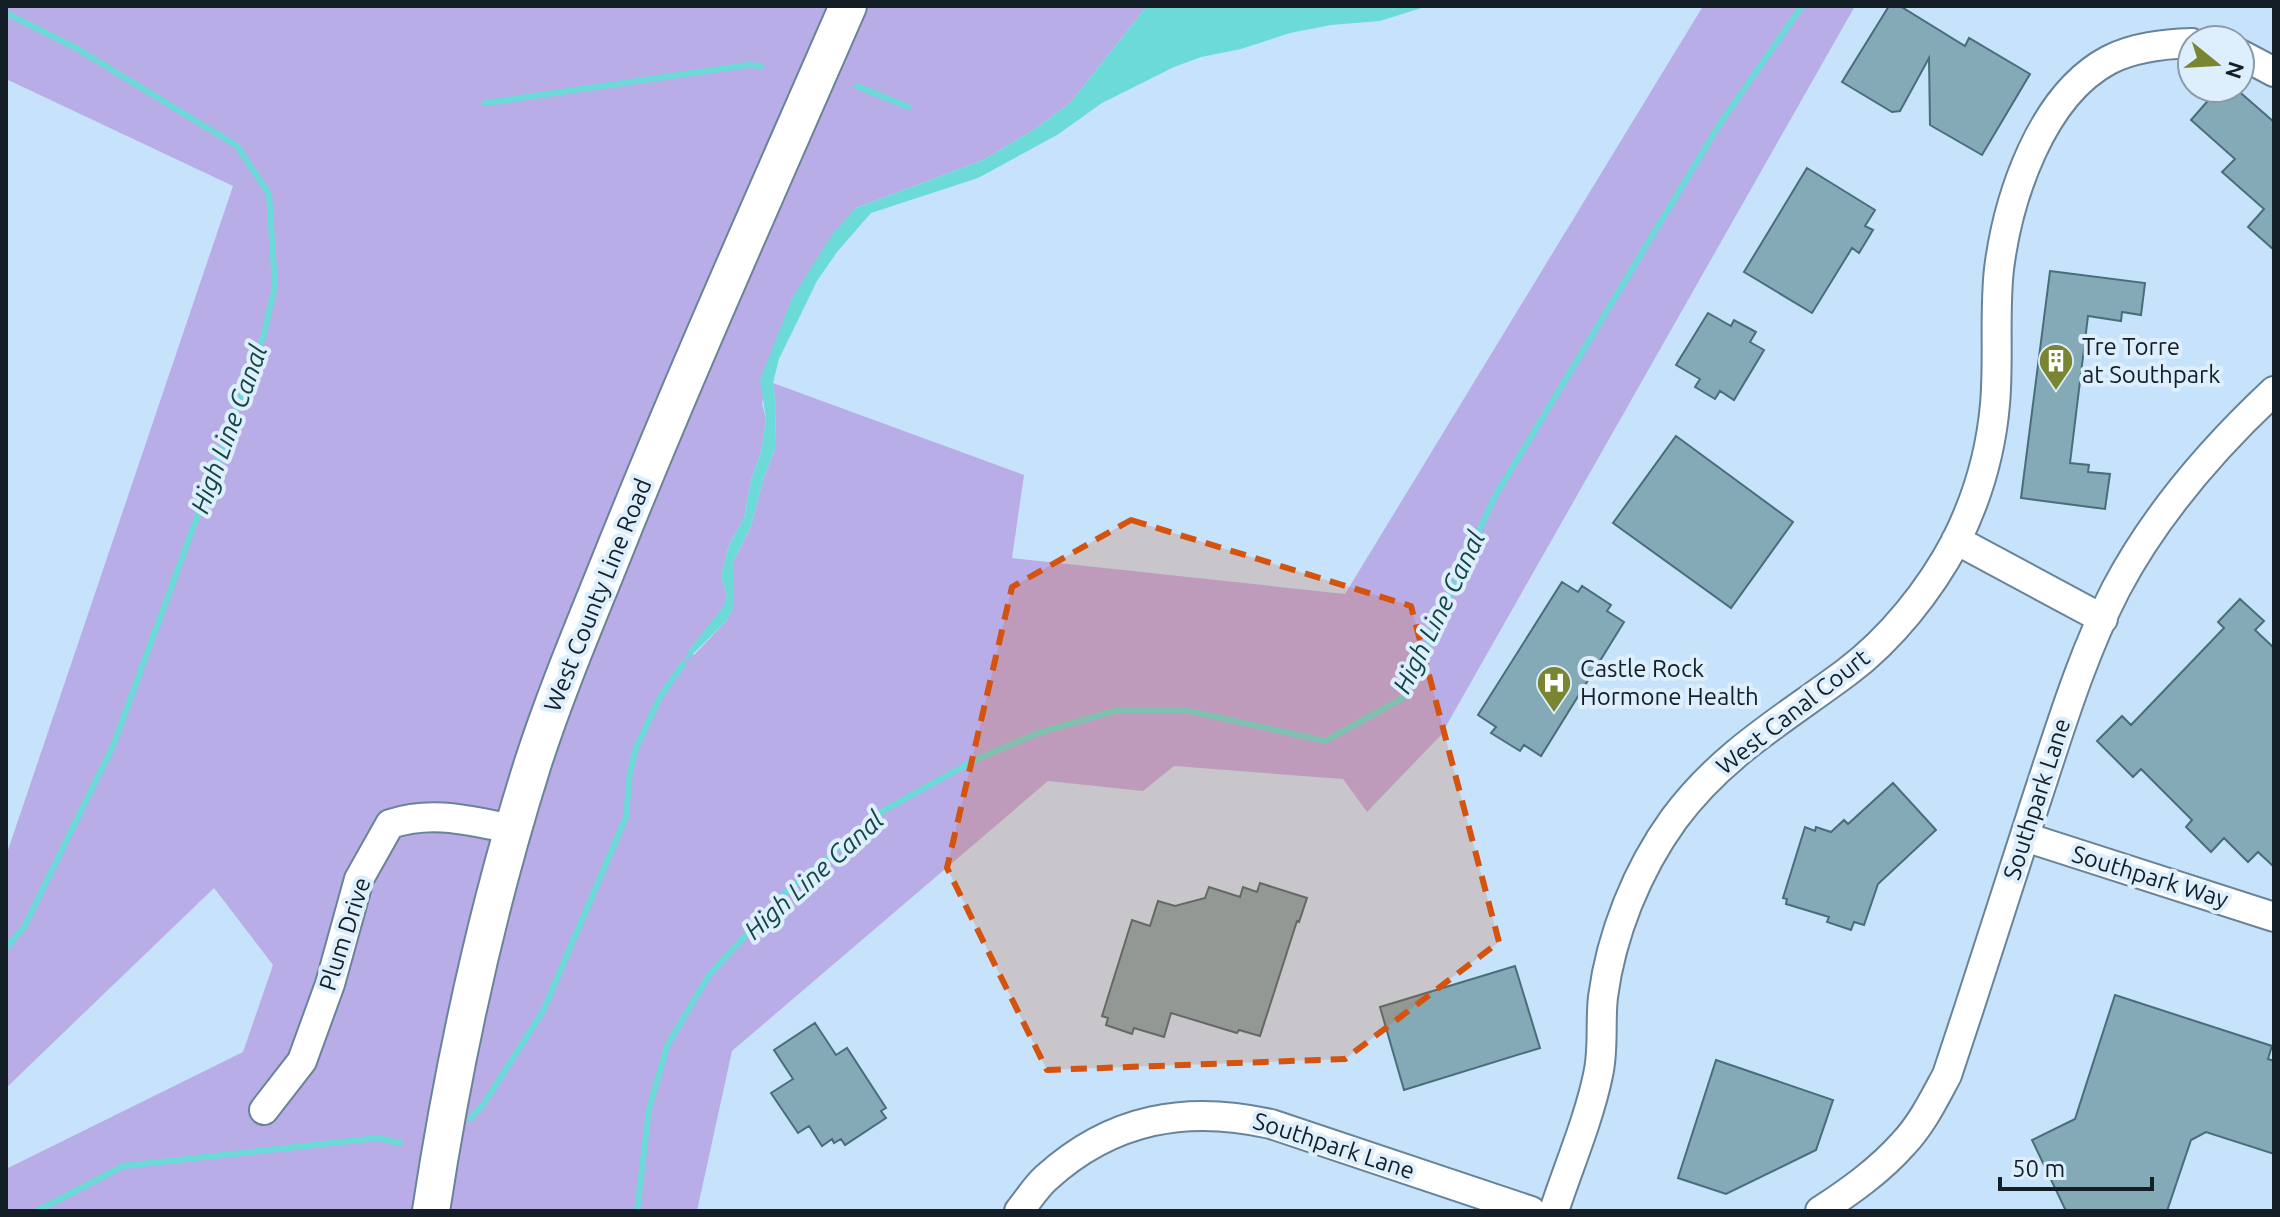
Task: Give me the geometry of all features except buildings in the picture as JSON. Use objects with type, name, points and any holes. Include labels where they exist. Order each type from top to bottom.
[{"type":"main road","name":"West County Line Road","points":[[431,1211],[454,1072],[477,967],[533,763],[649,465],[848,6]]},
{"type":"street","name":"West Canal Court","points":[[1554,1211],[1598,1076],[1608,964],[1629,903],[1651,853],[1690,799],[1725,763],[1777,720],[1849,671],[1876,646],[1922,593],[1956,540],[1977,490],[1988,449],[1995,406],[1999,270],[2011,214],[2030,154],[2068,96],[2107,61],[2143,49],[2176,45]]},
{"type":"street","points":[[2256,62],[2274,72]]},
{"type":"street","name":"Southpark Lane","points":[[1820,1211],[1849,1192],[1904,1144],[1925,1115],[1947,1075],[2072,692],[2117,588],[2168,509],[2239,424],[2274,391]]},
{"type":"street","points":[[1956,540],[2103,619]]},
{"type":"street","name":"Plum Drive","points":[[264,1110],[302,1061],[330,984],[359,879],[390,824],[411,818],[441,816],[513,829]]},
{"type":"street","name":"Southpark Way","points":[[2025,837],[2274,917]]},
{"type":"street","name":"Southpark Lane","points":[[1019,1211],[1044,1179],[1071,1157],[1095,1143],[1158,1119],[1200,1114],[1234,1116],[1271,1124],[1531,1211]]},
{"type":"highlighted area","points":[[1131,520],[1411,606],[1499,942],[1345,1059],[1047,1070],[947,868],[1012,587]]},
{"type":"shaded area","points":[[6,6],[1147,6],[1070,103],[1035,129],[983,160],[856,208],[792,298],[762,403],[766,419],[761,452],[751,480],[744,518],[729,545],[721,576],[727,596],[724,607],[689,650],[694,655],[727,620],[733,608],[733,562],[751,526],[775,449],[773,383],[1024,475],[1012,558],[1345,594],[1703,6],[1855,6],[1441,735],[1367,812],[1343,779],[1174,766],[1143,791],[1048,781],[732,1051],[697,1211],[6,1211],[6,1169],[243,1052],[273,965],[214,888],[6,1088],[6,856],[233,186],[6,79]]},
{"type":"shaded area","points":[[1147,6],[1428,6],[1380,21],[1331,25],[1290,33],[1174,67],[1102,103],[1057,135],[978,178],[871,213],[817,281],[779,359],[773,383],[775,449],[751,526],[733,562],[733,608],[727,620],[683,664],[689,650],[723,607],[727,596],[721,576],[729,545],[744,518],[751,480],[761,452],[766,419],[760,380],[792,298],[833,233],[856,208],[983,160],[1035,129],[1070,103]]},
{"type":"waterway","name":"High Line Canal","points":[[637,1211],[649,1109],[667,1046],[709,975],[782,896],[883,811],[975,760],[1038,733],[1118,710],[1185,710],[1325,741],[1403,698],[1494,498],[1719,125],[1802,6]]},
{"type":"waterway","name":"High Line Canal","points":[[6,13],[76,48],[237,146],[269,194],[275,286],[263,337],[113,746],[24,927],[6,948]]},
{"type":"waterway","points":[[485,103],[748,65],[761,66]]},
{"type":"waterway","points":[[857,86],[908,107]]},
{"type":"waterway","points":[[470,1119],[483,1105],[543,1011],[626,817],[630,771],[636,748],[660,697],[683,664]]},
{"type":"waterway","points":[[37,1211],[123,1166],[378,1138],[400,1143]]},
{"type":"place","name":"Tre Torre at Southpark","points":[[2056,392]]},
{"type":"place","name":"Castle Rock Hormone Health","points":[[1554,714]]}]
